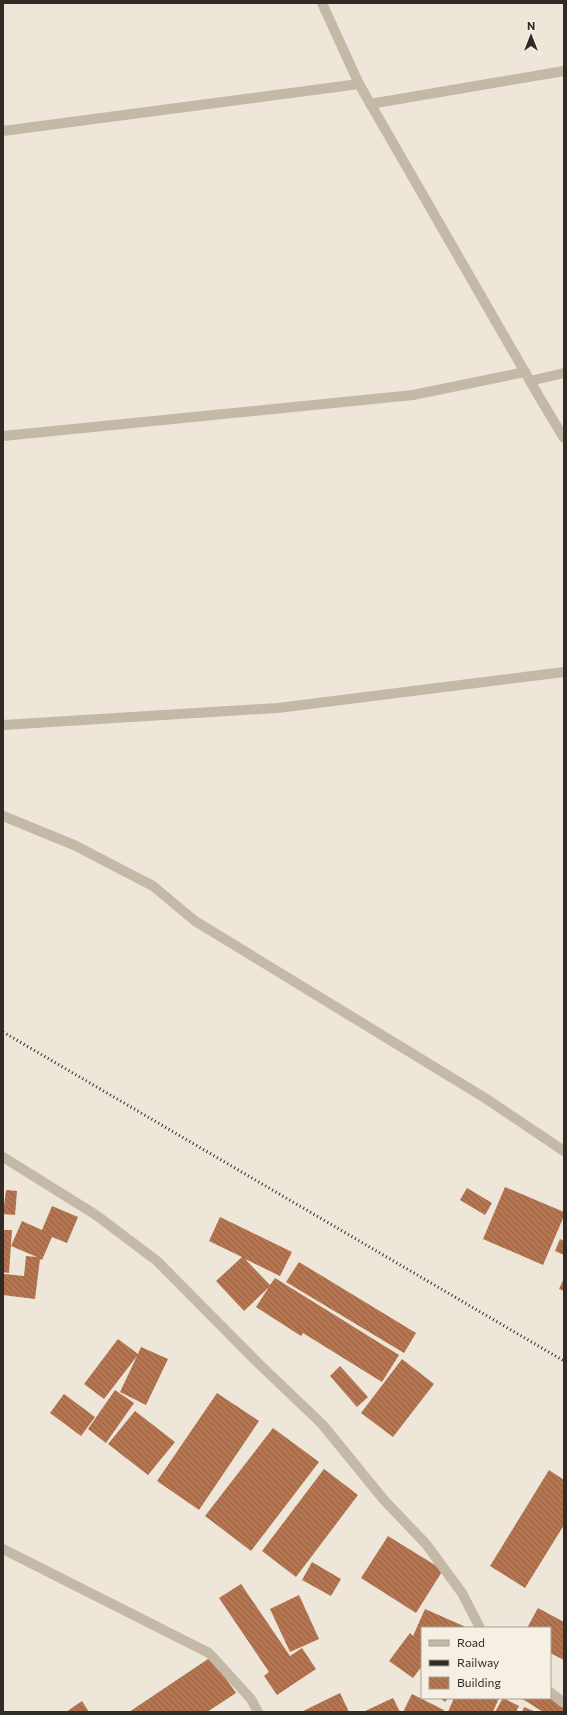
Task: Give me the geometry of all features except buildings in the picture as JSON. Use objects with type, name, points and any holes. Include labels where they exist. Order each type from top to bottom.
[{"type":"street","points":[[322,3],[359,84],[370,104],[564,438]]},
{"type":"street","points":[[370,104],[564,72]]},
{"type":"street","points":[[3,131],[359,84]]},
{"type":"street","points":[[3,436],[412,395],[527,376],[564,373]]},
{"type":"street","points":[[3,725],[278,708],[564,672]]},
{"type":"street","points":[[3,816],[74,845],[153,886],[195,921],[485,1098],[564,1151]]},
{"type":"street","points":[[3,1157],[82,1208],[96,1215],[158,1261],[258,1363],[322,1424],[384,1500],[426,1544],[462,1593],[479,1627]]},
{"type":"street","points":[[3,1550],[209,1652],[251,1699],[258,1712]]},
{"type":"street","points":[[551,1693],[564,1703]]},
{"type":"railway","points":[[3,1032],[564,1361]]}]
